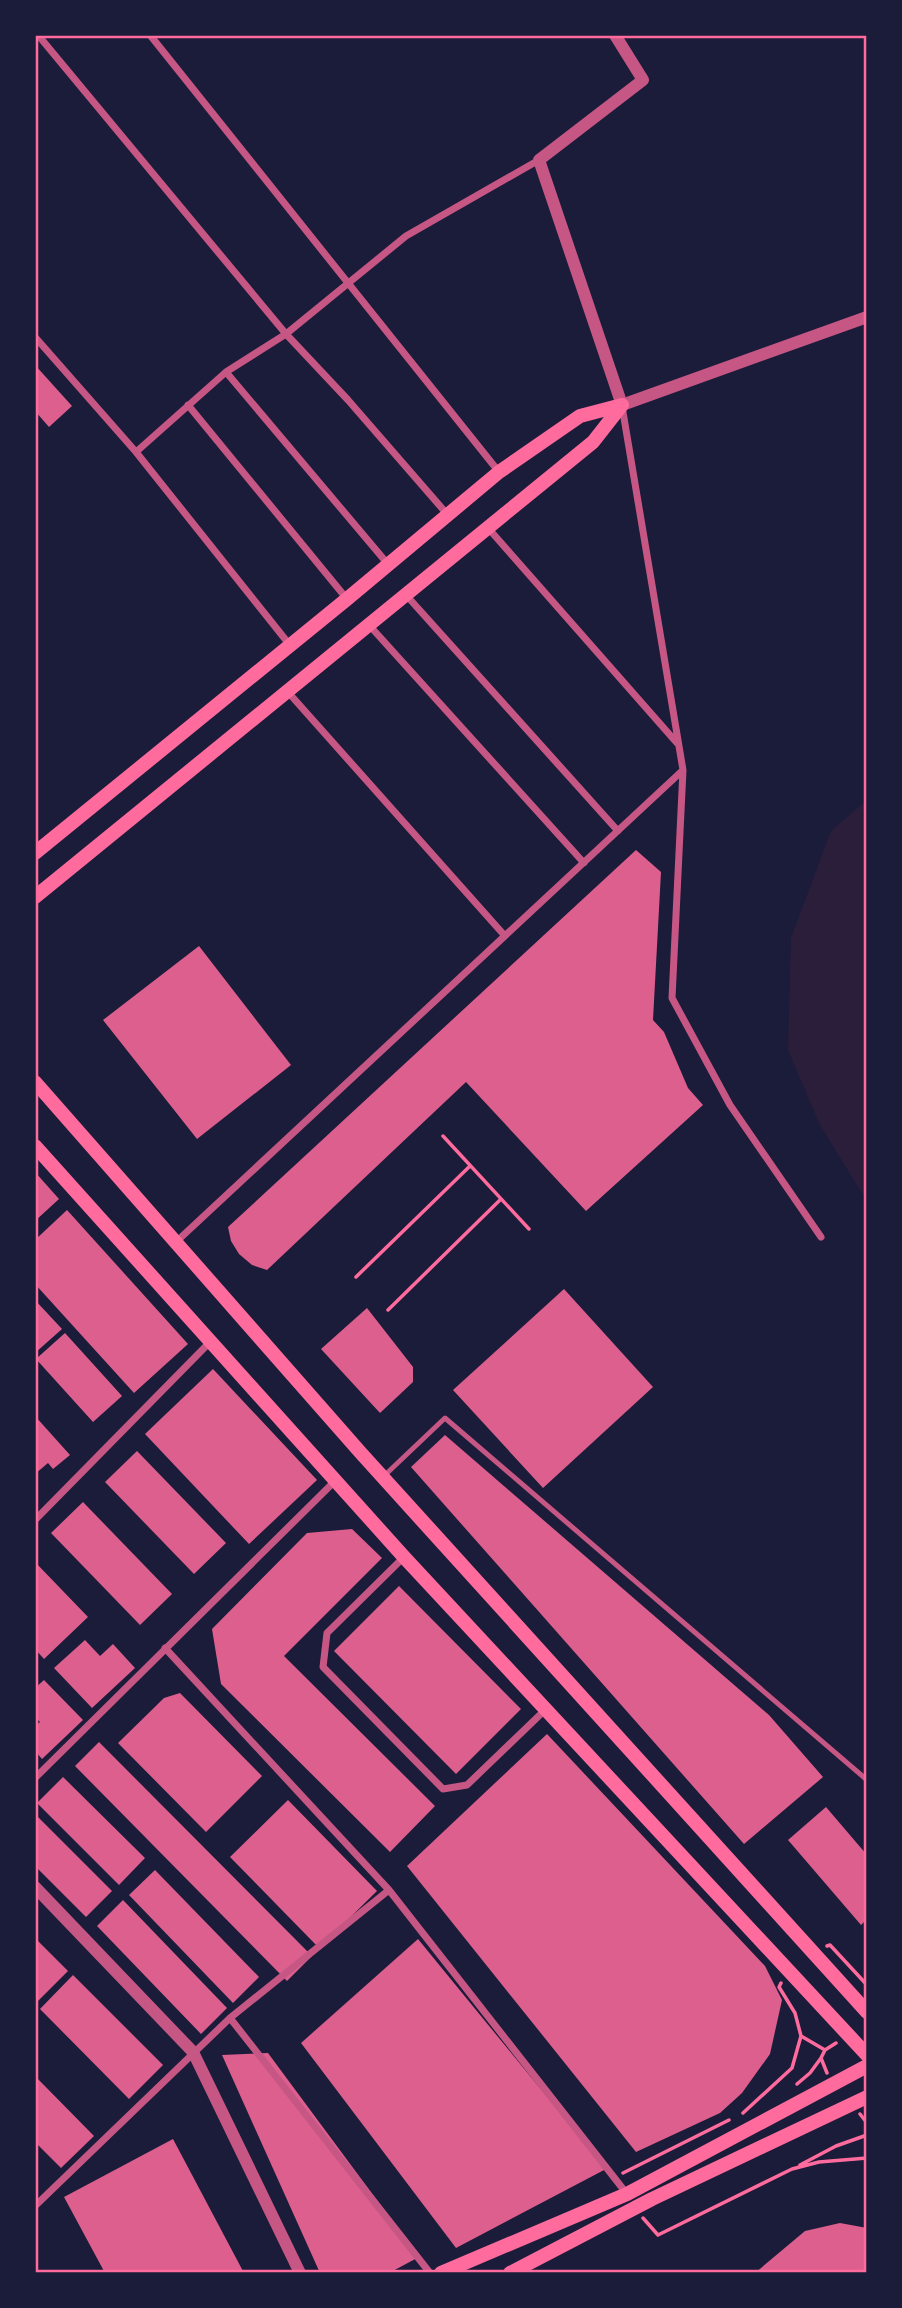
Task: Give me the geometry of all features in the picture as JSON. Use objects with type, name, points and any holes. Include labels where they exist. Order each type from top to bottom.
[{"type":"main road","points":[[35,853],[499,472],[580,416],[622,405]]},
{"type":"main road","points":[[35,897],[593,442],[622,405]]},
{"type":"main road","points":[[35,1082],[383,1478],[867,2012]]},
{"type":"main road","points":[[35,1146],[404,1557],[867,2055]]},
{"type":"main road","points":[[441,2273],[627,2194],[867,2066]]},
{"type":"main road","points":[[510,2273],[635,2208],[867,2097]]},
{"type":"street","points":[[38,35],[286,334],[348,400],[447,514]]},
{"type":"street","points":[[150,35],[499,472]]},
{"type":"street","points":[[136,452],[226,372],[286,334],[406,236],[539,160],[643,80],[615,35]]},
{"type":"street","points":[[539,160],[622,405],[683,770],[672,998],[730,1105],[821,1237]]},
{"type":"street","points":[[622,405],[867,317]]},
{"type":"street","points":[[35,337],[136,452],[289,644]]},
{"type":"street","points":[[226,372],[387,563]]},
{"type":"street","points":[[188,405],[347,599]]},
{"type":"street","points":[[488,528],[679,745]]},
{"type":"street","points":[[406,595],[618,831]]},
{"type":"street","points":[[369,625],[584,863]]},
{"type":"street","points":[[287,691],[505,936]]},
{"type":"street","points":[[176,1243],[683,770]]},
{"type":"street","points":[[35,1520],[210,1342]]},
{"type":"street","points":[[35,1778],[335,1481]]},
{"type":"street","points":[[404,1557],[327,1633],[323,1667],[443,1789],[467,1785],[546,1709]]},
{"type":"street","points":[[165,1648],[389,1890],[627,2194]]},
{"type":"street","points":[[35,1887],[193,2052],[300,2273]]},
{"type":"street","points":[[35,2206],[230,2018],[389,1890]]},
{"type":"street","points":[[230,2018],[430,2273]]},
{"type":"lane","points":[[383,1478],[445,1418],[867,1780]]},
{"type":"path","points":[[443,1136],[528,1229]]},
{"type":"path","points":[[356,1277],[470,1166]]},
{"type":"path","points":[[388,1310],[501,1199]]},
{"type":"path","points":[[766,2102],[743,2113],[792,2068],[801,2036],[795,2013],[779,1987],[787,1970]]},
{"type":"path","points":[[801,2036],[825,2050]]},
{"type":"path","points":[[796,2085],[810,2073],[821,2058]]},
{"type":"path","points":[[615,2177],[732,2119]]},
{"type":"path","points":[[635,2208],[658,2235],[836,2146],[867,2135]]},
{"type":"path","points":[[792,2169],[819,2162],[867,2158]]},
{"type":"shaded area","points":[[867,800],[867,1201],[820,1125],[788,1050],[791,938],[831,831]]},
{"type":"building","points":[[35,365],[72,406],[49,427],[35,411]]},
{"type":"building","points":[[636,850],[661,872],[653,1020],[664,1032],[688,1088],[703,1105],[586,1211],[466,1082],[267,1270],[252,1265],[239,1254],[231,1241],[228,1227]]},
{"type":"building","points":[[199,946],[291,1065],[197,1139],[103,1020]]},
{"type":"building","points":[[35,1172],[59,1199],[35,1221]]},
{"type":"building","points":[[67,1210],[188,1344],[134,1393],[35,1284],[35,1240]]},
{"type":"building","points":[[564,1289],[653,1387],[543,1488],[453,1390]]},
{"type":"building","points":[[35,1300],[62,1329],[35,1353]]},
{"type":"building","points":[[367,1308],[413,1367],[413,1382],[380,1413],[321,1349]]},
{"type":"building","points":[[65,1333],[122,1396],[93,1422],[36,1359]]},
{"type":"building","points":[[213,1369],[317,1480],[249,1544],[145,1434]]},
{"type":"building","points":[[35,1416],[70,1455],[53,1469],[48,1463],[35,1474]]},
{"type":"building","points":[[445,1435],[769,1715],[823,1777],[744,1844],[411,1467]]},
{"type":"building","points":[[137,1451],[226,1543],[194,1574],[105,1482]]},
{"type":"building","points":[[83,1502],[172,1594],[140,1625],[51,1533]]},
{"type":"building","points":[[352,1529],[382,1558],[284,1656],[435,1806],[390,1852],[221,1684],[212,1629],[307,1533]]},
{"type":"building","points":[[35,1562],[88,1617],[44,1659],[35,1649]]},
{"type":"building","points":[[399,1586],[521,1709],[456,1774],[334,1651]]},
{"type":"building","points":[[85,1640],[100,1656],[113,1644],[135,1668],[92,1708],[54,1668]]},
{"type":"building","points":[[44,1680],[83,1720],[42,1759],[35,1751],[35,1726],[40,1722],[35,1717],[35,1688]]},
{"type":"building","points":[[180,1693],[262,1776],[206,1832],[118,1743],[164,1698]]},
{"type":"building","points":[[547,1734],[765,1966],[782,2000],[770,2054],[742,2093],[720,2113],[636,2152],[407,1866]]},
{"type":"building","points":[[99,1742],[312,1956],[287,1981],[75,1766]]},
{"type":"building","points":[[63,1777],[145,1858],[119,1885],[37,1803]]},
{"type":"building","points":[[288,1800],[377,1891],[319,1948],[230,1857]]},
{"type":"building","points":[[826,1807],[867,1855],[867,1919],[861,1925],[788,1840]]},
{"type":"building","points":[[35,1814],[112,1891],[86,1917],[35,1866]]},
{"type":"building","points":[[155,1870],[259,1977],[233,2003],[129,1895]]},
{"type":"building","points":[[123,1900],[227,2008],[201,2034],[97,1926]]},
{"type":"building","points":[[35,1938],[68,1971],[35,2004]]},
{"type":"building","points":[[418,1939],[606,2169],[456,2248],[301,2043]]},
{"type":"building","points":[[73,1975],[163,2065],[129,2099],[40,2009]]},
{"type":"building","points":[[268,2053],[419,2257],[389,2273],[320,2273],[222,2055]]},
{"type":"building","points":[[35,2076],[94,2136],[61,2168],[35,2142]]},
{"type":"building","points":[[173,2139],[244,2273],[105,2273],[64,2197]]},
{"type":"building","points":[[840,2223],[867,2228],[867,2273],[755,2273],[805,2231]]}]
